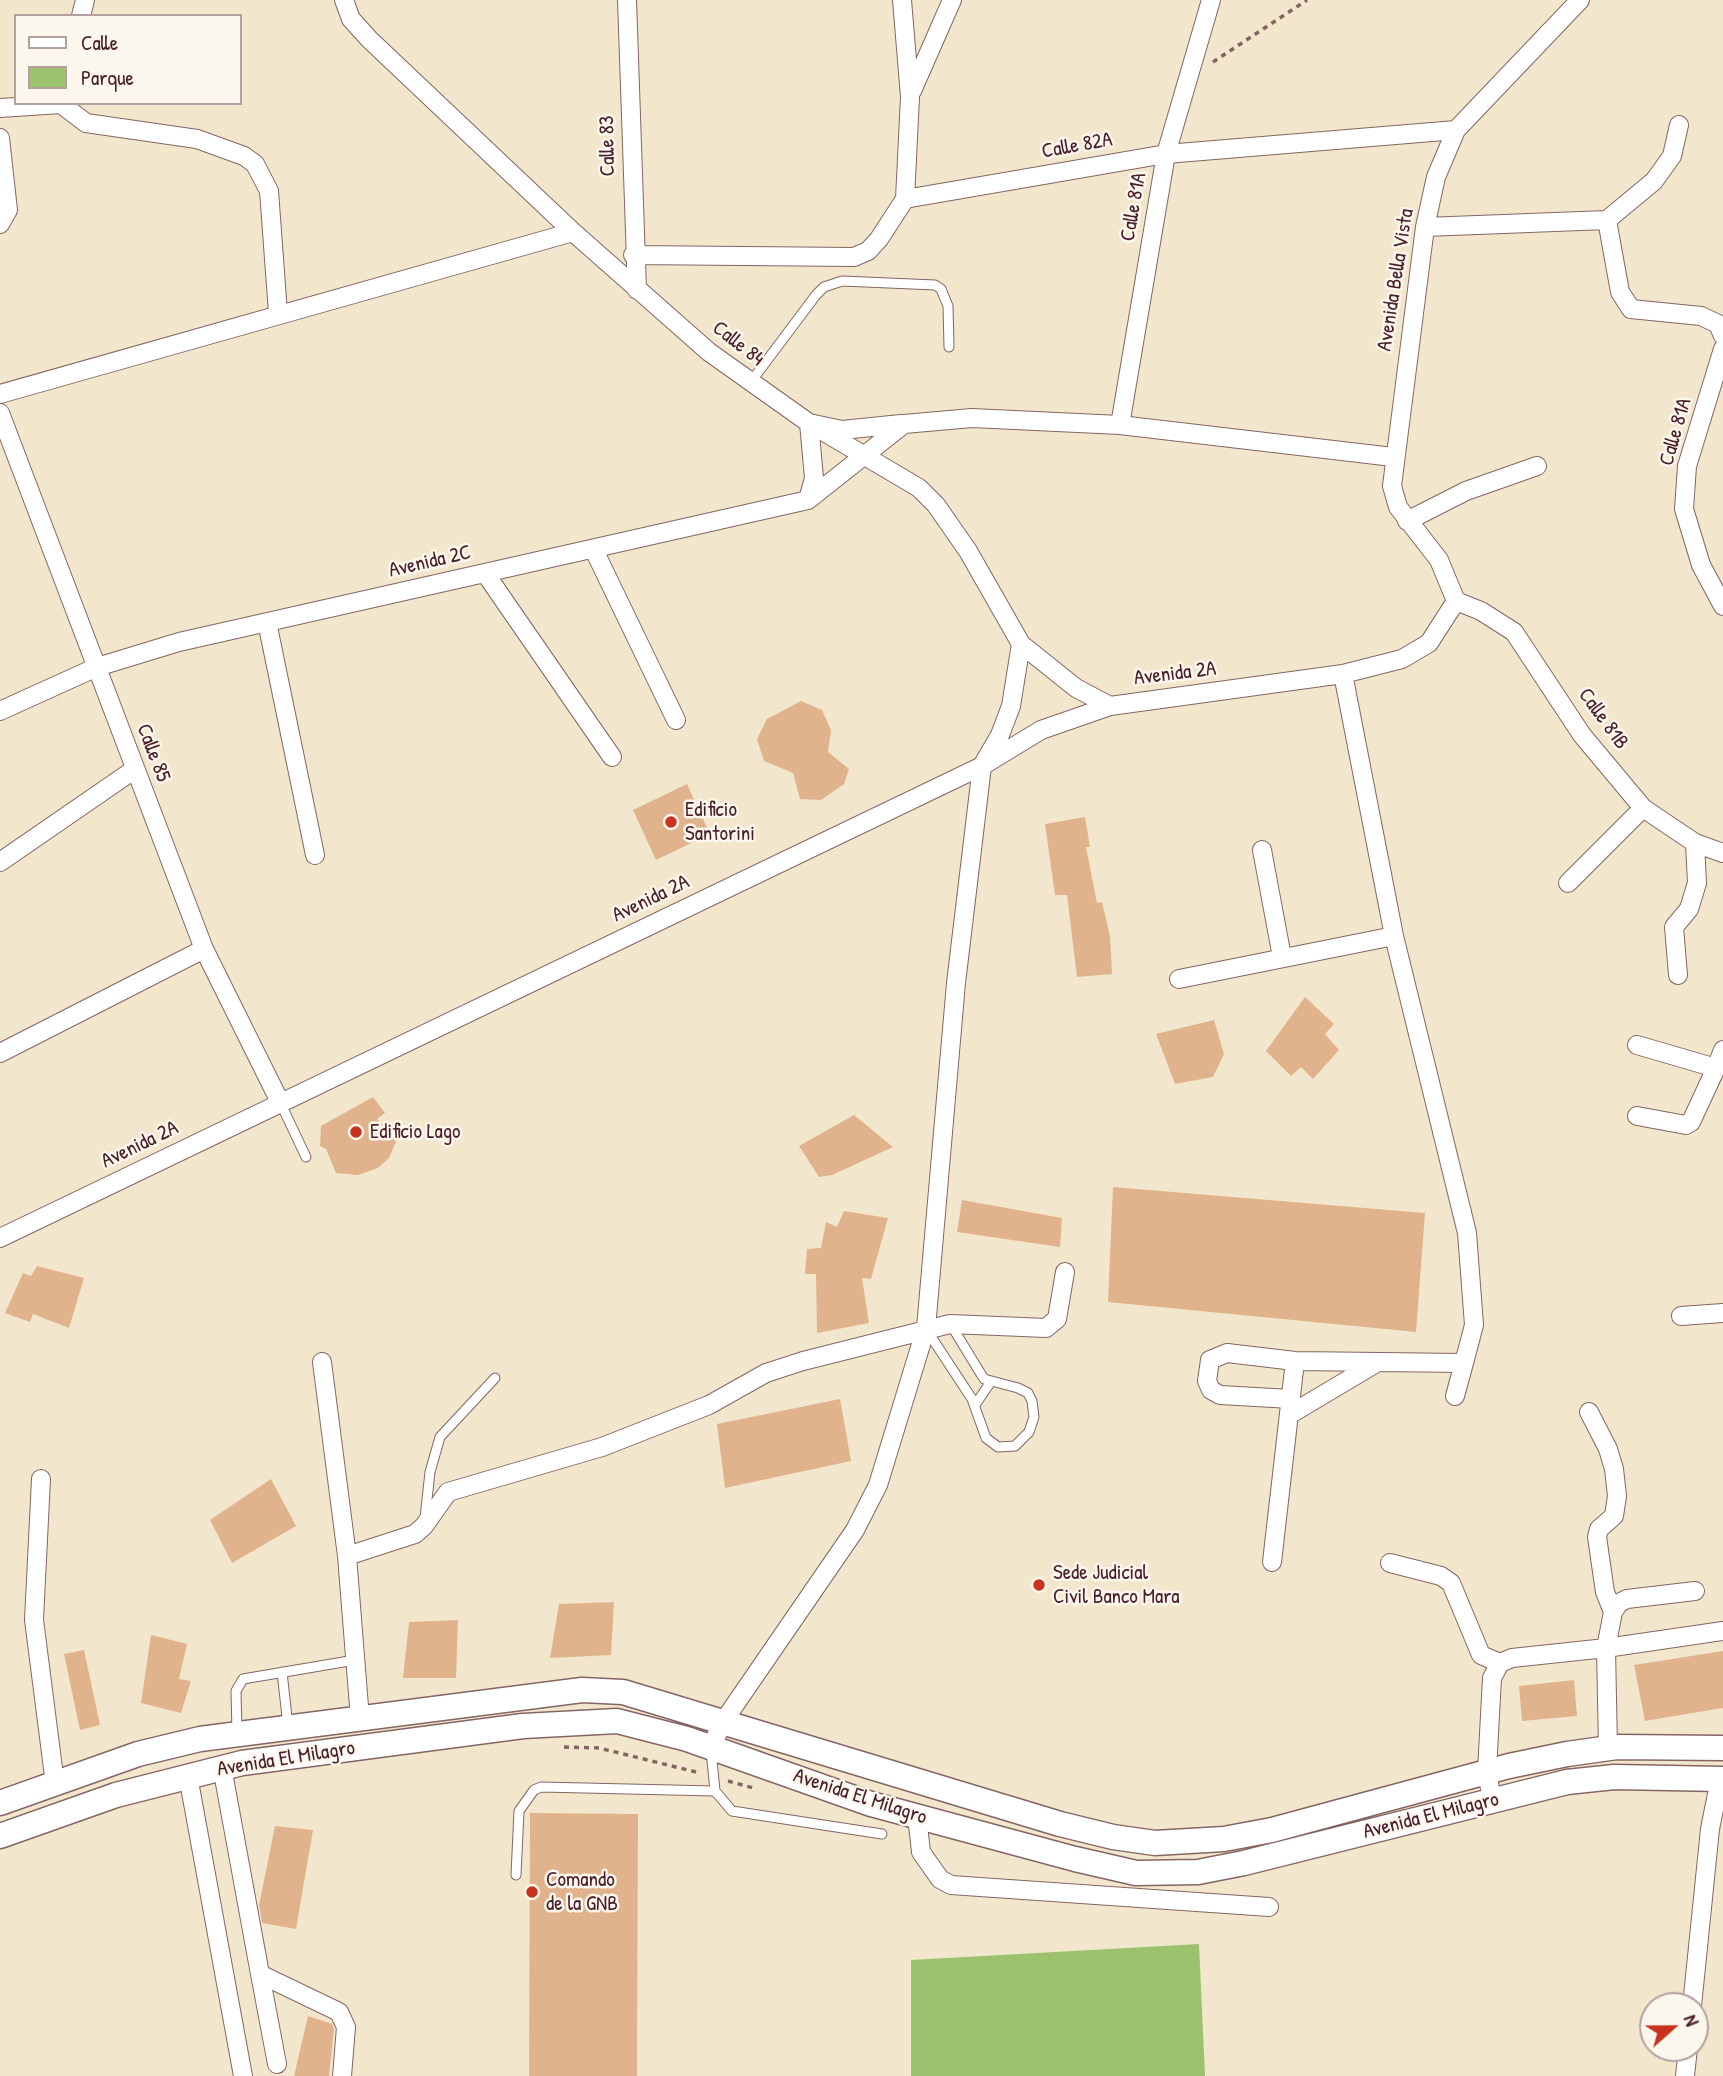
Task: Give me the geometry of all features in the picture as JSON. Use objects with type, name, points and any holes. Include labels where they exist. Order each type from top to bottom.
[{"type":"main road","name":"Avenida El Milagro","points":[[0,1803],[138,1754],[237,1734],[582,1690],[623,1692],[1059,1824],[1112,1838],[1155,1843],[1224,1839],[1272,1830],[1487,1771],[1608,1749],[1723,1748]]},
{"type":"main road","name":"Avenida El Milagro","points":[[0,1836],[117,1795],[222,1768],[523,1726],[617,1721],[711,1748],[872,1804],[1136,1873],[1198,1872],[1567,1782],[1614,1777],[1722,1779]]},
{"type":"street","name":"Calle 84","points":[[344,0],[351,19],[369,39],[637,290],[750,383],[808,423],[919,488],[936,505],[968,551],[1021,644],[1076,688],[1110,706]]},
{"type":"street","name":"Calle 83","points":[[627,0],[637,290]]},
{"type":"street","points":[[634,255],[854,257],[868,251],[905,199],[910,97],[902,0]]},
{"type":"street","points":[[910,97],[952,0]]},
{"type":"street","name":"Calle 81A","points":[[1120,425],[1166,154],[1191,76],[1211,0]]},
{"type":"street","name":"Avenida Bella Vista","points":[[1456,601],[1439,560],[1398,507],[1392,486],[1393,457],[1425,228],[1436,177],[1456,130],[1580,0]]},
{"type":"street","points":[[0,108],[46,105]]},
{"type":"street","points":[[62,105],[86,123],[197,139],[244,156],[255,164],[269,191],[278,313]]},
{"type":"street","points":[[1425,228],[1607,220],[1654,181],[1672,156],[1679,125]]},
{"type":"street","name":"Calle 82A","points":[[905,199],[1166,154],[1456,130]]},
{"type":"street","points":[[0,138],[8,210],[0,224]]},
{"type":"street","points":[[1607,220],[1620,292],[1631,309],[1702,316],[1718,324],[1723,336]]},
{"type":"street","points":[[0,394],[278,313],[573,232]]},
{"type":"street","name":"Calle 81A","points":[[1723,349],[1687,466],[1684,509],[1701,565],[1723,606]]},
{"type":"street","name":"Calle 85","points":[[0,413],[204,948],[280,1102]]},
{"type":"street","points":[[808,500],[814,478],[808,423],[842,430],[972,418],[1120,425],[1393,457]]},
{"type":"street","name":"Avenida 2C","points":[[0,711],[97,667],[179,642],[808,500],[904,424]]},
{"type":"street","points":[[1407,521],[1466,491],[1537,466]]},
{"type":"street","points":[[594,550],[676,720]]},
{"type":"street","points":[[485,573],[612,757]]},
{"type":"street","name":"Avenida 2A","points":[[0,1238],[982,766],[1041,730],[1110,706],[1343,674],[1402,659],[1429,643],[1456,601]]},
{"type":"street","name":"Calle 81B","points":[[1456,601],[1481,611],[1514,632],[1582,735],[1643,808],[1695,843],[1723,853]]},
{"type":"street","points":[[267,622],[315,855]]},
{"type":"street","points":[[711,1748],[723,1722],[855,1531],[878,1485],[926,1328],[956,983],[982,766],[1000,736],[1011,706],[1021,644]]},
{"type":"street","points":[[1343,674],[1394,936],[1467,1233],[1474,1325],[1455,1396]]},
{"type":"street","points":[[0,862],[135,769]]},
{"type":"street","points":[[1568,883],[1643,808]]},
{"type":"street","points":[[1678,975],[1674,927],[1689,909],[1697,883],[1695,843]]},
{"type":"street","points":[[1262,849],[1282,957]]},
{"type":"street","points":[[1179,979],[1394,936]]},
{"type":"street","points":[[0,1054],[204,948]]},
{"type":"street","points":[[1637,1045],[1716,1068]]},
{"type":"street","points":[[1637,1116],[1686,1125],[1691,1122],[1723,1050]]},
{"type":"street","points":[[346,1556],[399,1540],[424,1526],[441,1498],[457,1488],[602,1447],[709,1405],[766,1373],[926,1328],[950,1324],[1046,1328],[1057,1319],[1065,1272]]},
{"type":"street","points":[[1681,1315],[1723,1313]]},
{"type":"street","points":[[1378,1362],[1290,1407],[1220,1395],[1211,1390],[1207,1381],[1210,1360],[1227,1353],[1295,1361],[1464,1363]]},
{"type":"street","points":[[1272,1562],[1295,1361]]},
{"type":"street","points":[[322,1362],[346,1556],[360,1719]]},
{"type":"street","points":[[1589,1412],[1608,1449],[1614,1469],[1617,1496],[1614,1516],[1599,1529],[1597,1537],[1605,1592],[1614,1612]]},
{"type":"street","points":[[41,1479],[34,1620],[55,1784]]},
{"type":"street","points":[[1390,1563],[1441,1576],[1451,1583],[1481,1655],[1500,1663]]},
{"type":"street","points":[[1608,1749],[1606,1648],[1614,1612],[1626,1599],[1695,1591]]},
{"type":"street","points":[[1492,1801],[1487,1771],[1492,1678],[1500,1663],[1512,1658],[1723,1631]]},
{"type":"street","points":[[222,1768],[276,2064]]},
{"type":"street","points":[[188,1776],[243,2076]]},
{"type":"street","points":[[1693,1992],[1710,1829],[1722,1779]]},
{"type":"street","points":[[917,1816],[921,1852],[940,1879],[951,1885],[1269,1907]]},
{"type":"street","points":[[260,1974],[339,2012],[346,2027],[342,2076]]},
{"type":"lane","points":[[750,383],[816,295],[831,283],[842,281],[935,285],[941,289],[948,306],[949,347]]},
{"type":"lane","points":[[280,1102],[306,1157]]},
{"type":"lane","points":[[926,1328],[975,1405],[986,1438],[998,1447],[1015,1446],[1029,1432],[1035,1409],[1028,1393],[984,1379],[950,1324]]},
{"type":"lane","points":[[424,1526],[430,1472],[440,1437],[495,1378]]},
{"type":"lane","points":[[975,1405],[990,1382]]},
{"type":"lane","points":[[237,1734],[236,1691],[249,1677],[355,1660]]},
{"type":"lane","points":[[282,1672],[288,1727]]},
{"type":"lane","points":[[711,1748],[715,1791],[732,1811],[881,1834]]},
{"type":"lane","points":[[516,1875],[519,1811],[534,1790],[541,1787],[715,1791]]},
{"type":"path","points":[[1191,76],[1307,0]]},
{"type":"green space","points":[[1199,1944],[1205,2076],[911,2076],[911,1960]]},
{"type":"building","points":[[801,701],[822,710],[831,730],[828,752],[849,769],[844,784],[821,800],[800,799],[793,773],[764,761],[757,739],[767,719]]},
{"type":"building","name":"Edificio Santorini","points":[[687,784],[710,834],[656,860],[633,810]]},
{"type":"building","points":[[1085,817],[1090,847],[1086,847],[1097,903],[1102,902],[1110,936],[1112,974],[1077,977],[1067,895],[1055,895],[1045,824]]},
{"type":"building","points":[[1305,997],[1334,1024],[1325,1034],[1339,1050],[1313,1079],[1301,1067],[1291,1076],[1266,1051]]},
{"type":"building","points":[[1214,1020],[1224,1054],[1213,1077],[1175,1084],[1156,1034]]},
{"type":"building","name":"Edificio Lago","points":[[373,1097],[385,1113],[377,1119],[397,1139],[389,1158],[378,1168],[358,1175],[336,1173],[326,1149],[320,1146],[321,1126]]},
{"type":"building","points":[[854,1115],[893,1147],[832,1175],[819,1177],[799,1146]]},
{"type":"building","points":[[1113,1187],[1425,1213],[1416,1332],[1108,1302]]},
{"type":"building","points":[[962,1200],[1062,1218],[1060,1247],[957,1232]]},
{"type":"building","points":[[844,1211],[888,1218],[871,1279],[862,1278],[869,1323],[817,1333],[816,1274],[805,1274],[807,1249],[821,1248],[826,1222],[837,1227]]},
{"type":"building","points":[[37,1266],[84,1278],[69,1328],[33,1314],[30,1322],[5,1313],[23,1273],[31,1276]]},
{"type":"building","points":[[840,1399],[851,1461],[725,1488],[717,1424]]},
{"type":"building","points":[[271,1479],[296,1526],[232,1563],[210,1520]]},
{"type":"building","points":[[614,1602],[611,1655],[550,1658],[559,1604]]},
{"type":"building","points":[[458,1620],[456,1678],[403,1678],[409,1622]]},
{"type":"building","points":[[151,1635],[187,1644],[179,1679],[191,1681],[181,1713],[141,1703]]},
{"type":"building","points":[[84,1650],[100,1725],[80,1730],[64,1654]]},
{"type":"building","points":[[1723,1651],[1723,1708],[1645,1721],[1634,1665]]},
{"type":"building","points":[[1574,1680],[1577,1716],[1522,1721],[1519,1686]]},
{"type":"building","points":[[530,1813],[638,1814],[637,2076],[529,2076]]},
{"type":"building","points":[[275,1826],[313,1830],[296,1929],[262,1923],[259,1905]]},
{"type":"building","points":[[308,2016],[332,2024],[334,2029],[329,2076],[294,2076]]},
{"type":"place","name":"Edificio Santorini","points":[[671,822]]},
{"type":"place","name":"Edificio Lago","points":[[356,1132]]},
{"type":"place","name":"Sede Judicial Civil Banco Mara","points":[[1039,1585]]},
{"type":"place","name":"Comando de la GNB","points":[[532,1892]]}]
